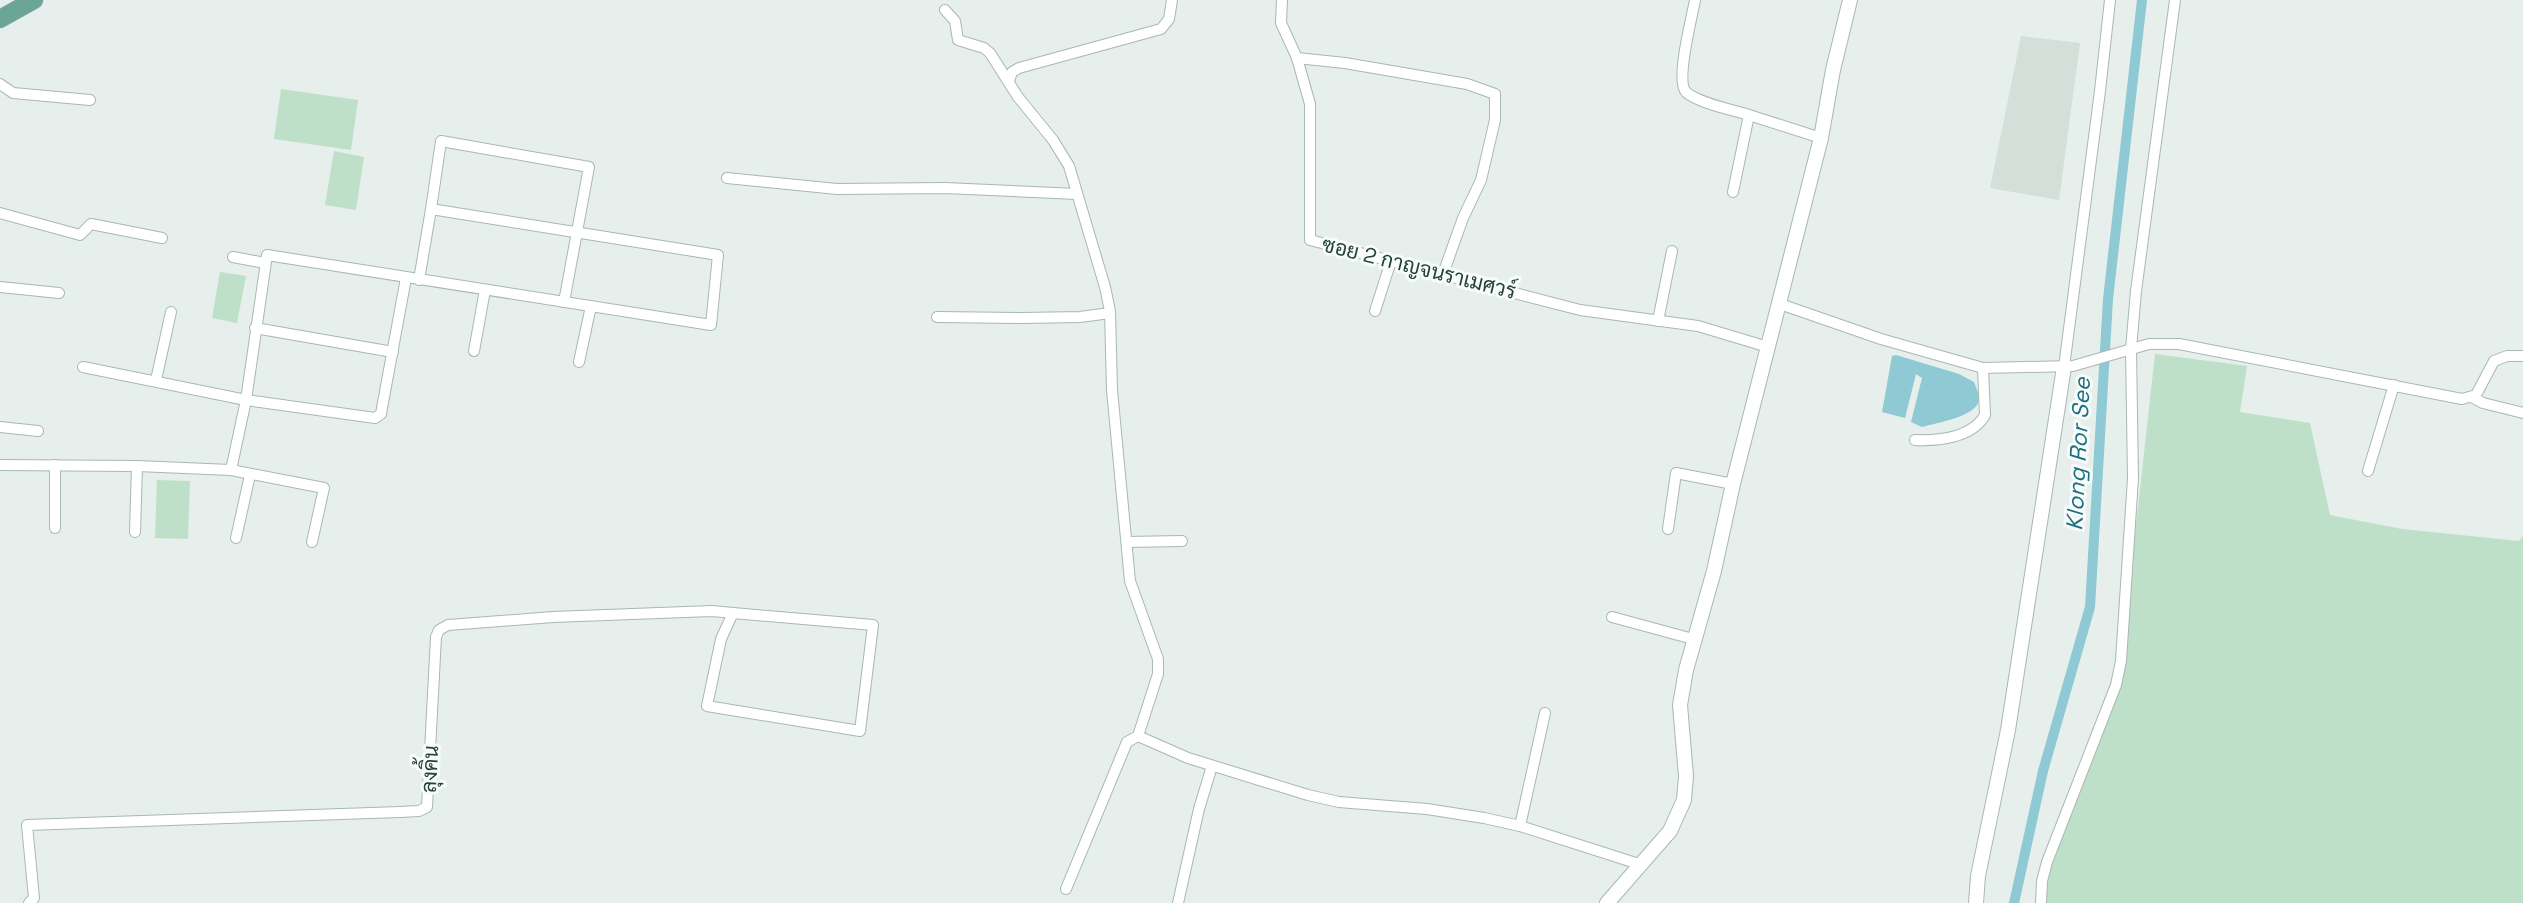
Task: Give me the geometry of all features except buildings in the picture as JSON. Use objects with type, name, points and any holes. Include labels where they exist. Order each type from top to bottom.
[{"type":"main road","points":[[0,19],[34,0]]},
{"type":"street","points":[[1009,81],[1012,72],[1018,68],[1161,29],[1167,23],[1172,0]]},
{"type":"street","name":"ซอย 2 กาญจนราเมศวร์","points":[[1282,0],[1281,23],[1297,58],[1310,104],[1310,240],[1580,310],[1698,326],[1768,347]]},
{"type":"street","points":[[1695,0],[1683,65],[1682,85],[1685,91],[1696,98],[1821,138]]},
{"type":"street","points":[[1607,903],[1671,831],[1684,800],[1686,776],[1680,705],[1693,639],[1714,571],[1732,484],[1821,138],[1833,70],[1850,0]]},
{"type":"street","points":[[1976,903],[1978,876],[2008,730],[2068,366],[2110,0]]},
{"type":"street","points":[[2041,903],[2042,881],[2047,862],[2116,685],[2121,661],[2133,478],[2129,349],[2175,0]]},
{"type":"street","points":[[945,10],[956,21],[958,40],[987,50],[1018,97],[1054,140],[1066,160],[1101,271],[1110,313],[1112,390],[1130,581],[1158,659],[1156,680],[1139,736],[1127,742],[1066,890]]},
{"type":"street","points":[[1297,58],[1345,63],[1467,84],[1495,94],[1495,120],[1481,180],[1463,218],[1443,274]]},
{"type":"street","points":[[0,84],[13,93],[90,100]]},
{"type":"street","points":[[1732,192],[1749,115]]},
{"type":"street","points":[[419,280],[441,141],[589,167],[564,302]]},
{"type":"street","points":[[727,178],[837,189],[945,188],[1077,194]]},
{"type":"street","points":[[231,470],[246,400],[267,255],[711,325],[718,255],[431,209]]},
{"type":"street","points":[[0,213],[80,235],[86,226],[91,224],[162,238]]},
{"type":"street","points":[[1658,321],[1672,251]]},
{"type":"street","points":[[233,257],[265,263]]},
{"type":"street","points":[[1375,311],[1391,261]]},
{"type":"street","points":[[83,367],[246,400],[375,418],[379,416],[382,408],[406,278]]},
{"type":"street","points":[[0,287],[59,293]]},
{"type":"street","points":[[474,351],[485,290]]},
{"type":"street","points":[[1780,304],[1881,339],[1983,368],[2068,366],[2148,344],[2179,344],[2462,399],[2472,397],[2482,386],[2494,360],[2507,356],[2523,356]]},
{"type":"street","points":[[579,362],[591,306]]},
{"type":"street","points":[[156,380],[171,312]]},
{"type":"street","points":[[937,317],[1066,318],[1110,313]]},
{"type":"street","points":[[255,328],[393,352]]},
{"type":"street","points":[[1915,440],[1946,439],[1968,430],[1984,419],[1983,368]]},
{"type":"street","points":[[2368,471],[2394,385]]},
{"type":"street","points":[[2472,397],[2483,403],[2523,413]]},
{"type":"street","points":[[0,427],[38,431]]},
{"type":"street","points":[[0,465],[231,470],[324,488],[312,541]]},
{"type":"street","points":[[55,465],[55,528]]},
{"type":"street","points":[[135,532],[137,466]]},
{"type":"street","points":[[1668,529],[1676,473],[1732,484]]},
{"type":"street","points":[[236,538],[250,475]]},
{"type":"street","points":[[1127,542],[1182,541]]},
{"type":"street","name":"ลุงคิ้น","points":[[29,903],[34,898],[27,825],[400,812],[419,811],[427,807],[436,637],[444,626],[633,613],[712,611],[873,625],[860,731],[707,706],[720,639],[733,613]]},
{"type":"street","points":[[1612,617],[1693,639]]},
{"type":"street","points":[[1520,826],[1545,713]]},
{"type":"street","points":[[1139,736],[1162,748],[1212,766],[1332,801],[1451,813],[1520,826],[1642,865]]},
{"type":"street","points":[[1178,903],[1199,809],[1212,766]]},
{"type":"shaded area","points":[[2021,36],[2080,43],[2059,200],[1990,188]]},
{"type":"green space","points":[[281,89],[358,100],[351,150],[274,139]]},
{"type":"green space","points":[[334,151],[364,157],[356,210],[325,205]]},
{"type":"green space","points":[[220,272],[246,276],[237,323],[212,318]]},
{"type":"green space","points":[[2155,354],[2247,366],[2240,412],[2310,423],[2330,515],[2402,529],[2519,541],[2523,536],[2523,903],[2046,903],[2047,862],[2121,661]]},
{"type":"green space","points":[[157,480],[190,481],[188,539],[155,538]]},
{"type":"water","points":[[1892,356],[1959,374],[1974,382],[1979,397],[1977,405],[1956,418],[1922,427],[1911,422],[1922,378],[1916,374],[1905,418],[1882,412]]},
{"type":"waterway","name":"Klong Ror See","points":[[2014,903],[2043,771],[2090,607],[2108,299],[2142,0]]}]
